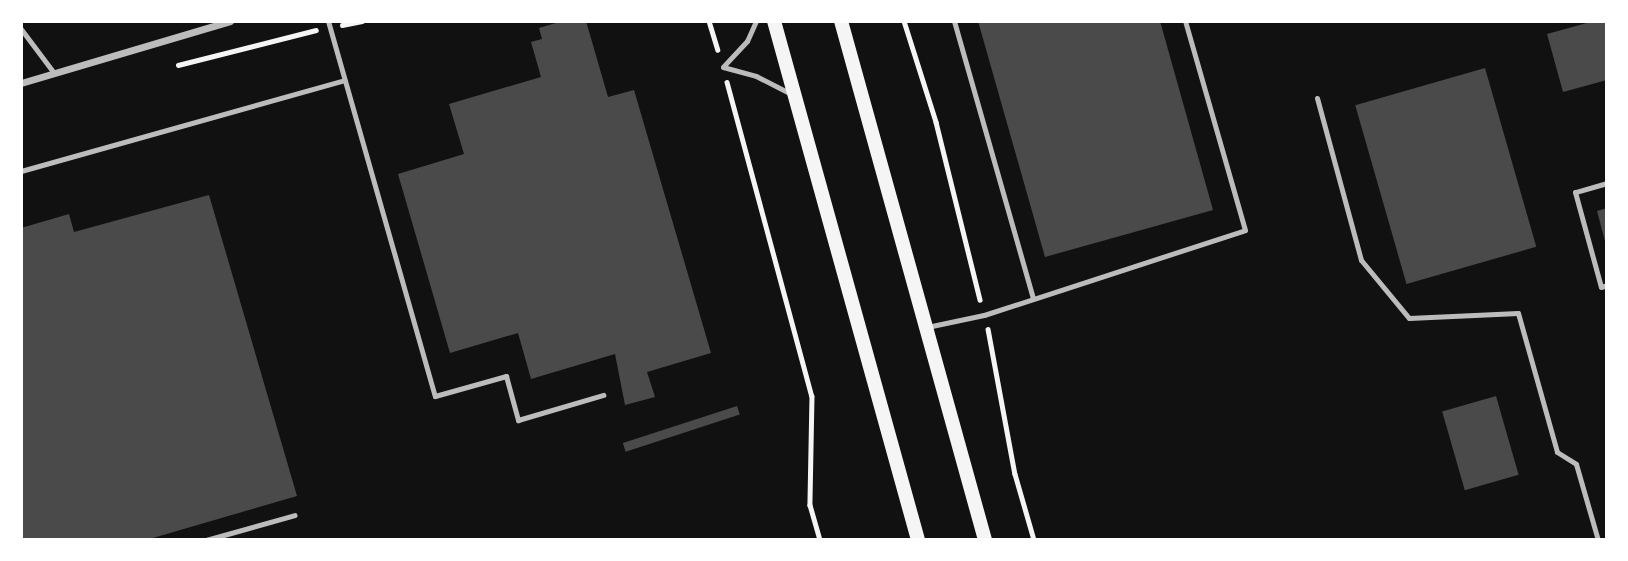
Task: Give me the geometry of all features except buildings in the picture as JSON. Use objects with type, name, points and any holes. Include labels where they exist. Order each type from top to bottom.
[{"type":"main road","points":[[774,21],[918,540]]},
{"type":"main road","points":[[841,21],[985,540]]},
{"type":"street","points":[[21,83],[230,21]]},
{"type":"lane","points":[[756,21],[747,41],[723,67],[756,76],[794,95]]},
{"type":"lane","points":[[954,21],[1033,299]]},
{"type":"lane","points":[[926,327],[984,315],[1245,230],[1185,21]]},
{"type":"lane","points":[[328,24],[435,396],[506,376],[518,420],[603,395]]},
{"type":"lane","points":[[21,29],[54,73]]},
{"type":"lane","points":[[21,171],[344,80]]},
{"type":"lane","points":[[1317,98],[1361,260],[1409,318],[1518,313],[1558,452],[1576,464],[1598,540]]},
{"type":"lane","points":[[1607,183],[1575,191],[1601,287],[1607,285]]},
{"type":"lane","points":[[206,540],[295,515]]},
{"type":"path","points":[[177,65],[328,24],[362,21]]},
{"type":"path","points":[[709,21],[812,396],[810,505],[820,540]]},
{"type":"path","points":[[904,21],[936,122],[984,315],[1015,474],[1034,540]]}]
